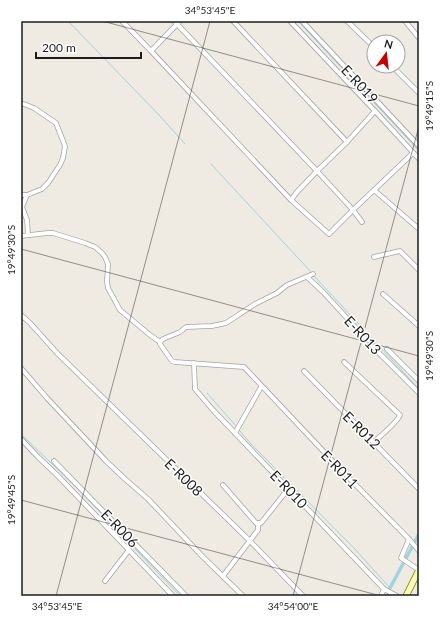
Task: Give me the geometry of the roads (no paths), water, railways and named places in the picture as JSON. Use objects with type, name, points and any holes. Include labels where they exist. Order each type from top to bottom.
[{"type":"street","points":[[122,21],[291,200],[329,234],[413,154]]},
{"type":"street","points":[[233,21],[347,142]]},
{"type":"street","points":[[290,21],[376,111],[419,159]]},
{"type":"street","name":"E-R019","points":[[302,21],[419,146]]},
{"type":"street","points":[[348,21],[366,39]]},
{"type":"street","points":[[405,21],[419,38]]},
{"type":"street","points":[[151,51],[177,22],[317,171],[362,222]]},
{"type":"street","points":[[400,74],[419,93]]},
{"type":"street","points":[[21,103],[34,108],[56,123],[65,146],[60,165],[48,183],[42,189],[27,195],[21,195]]},
{"type":"street","points":[[291,200],[317,171],[376,111]]},
{"type":"street","points":[[374,190],[419,229]]},
{"type":"street","points":[[27,195],[22,207],[27,220],[28,235]]},
{"type":"street","points":[[21,236],[53,233],[95,247],[105,257],[108,264],[108,288],[120,310],[160,342],[186,328],[212,326],[226,323],[255,304],[278,294],[287,285],[313,274]]},
{"type":"street","points":[[374,257],[400,251],[419,270]]},
{"type":"street","name":"E-R013","points":[[307,277],[419,393]]},
{"type":"street","points":[[383,294],[419,326]]},
{"type":"street","name":"E-R008","points":[[21,315],[30,322],[64,359],[250,541],[303,596]]},
{"type":"street","name":"E-R011","points":[[160,342],[172,361],[175,362],[244,367],[419,551]]},
{"type":"street","points":[[387,349],[419,381]]},
{"type":"street","points":[[344,362],[400,415],[400,417],[374,442]]},
{"type":"street","name":"E-R010","points":[[194,363],[195,389],[213,410],[384,589],[397,596]]},
{"type":"street","points":[[21,368],[106,461],[124,479],[148,499],[202,556],[243,596]]},
{"type":"street","name":"E-R012","points":[[304,371],[419,489]]},
{"type":"street","points":[[235,433],[261,386]]},
{"type":"street","points":[[21,440],[115,534],[173,596]]},
{"type":"street","name":"E-R006","points":[[54,461],[186,596]]},
{"type":"street","points":[[223,484],[256,524],[258,524]]},
{"type":"street","points":[[258,524],[261,523],[289,488]]},
{"type":"street","points":[[223,576],[258,530],[258,524]]},
{"type":"street","points":[[406,596],[419,570],[400,558],[409,539]]},
{"type":"street","points":[[105,581],[129,550]]},
{"type":"street","points":[[381,596],[384,589]]},
{"type":"waterway","points":[[68,21],[185,144]]},
{"type":"waterway","points":[[298,21],[419,151]]},
{"type":"waterway","points":[[211,164],[311,272]]},
{"type":"waterway","points":[[314,276],[419,389]]},
{"type":"waterway","points":[[207,393],[237,427]]},
{"type":"waterway","points":[[239,430],[354,548],[390,588]]},
{"type":"waterway","points":[[21,434],[76,487],[180,596]]},
{"type":"waterway","points":[[390,588],[419,534]]}]
